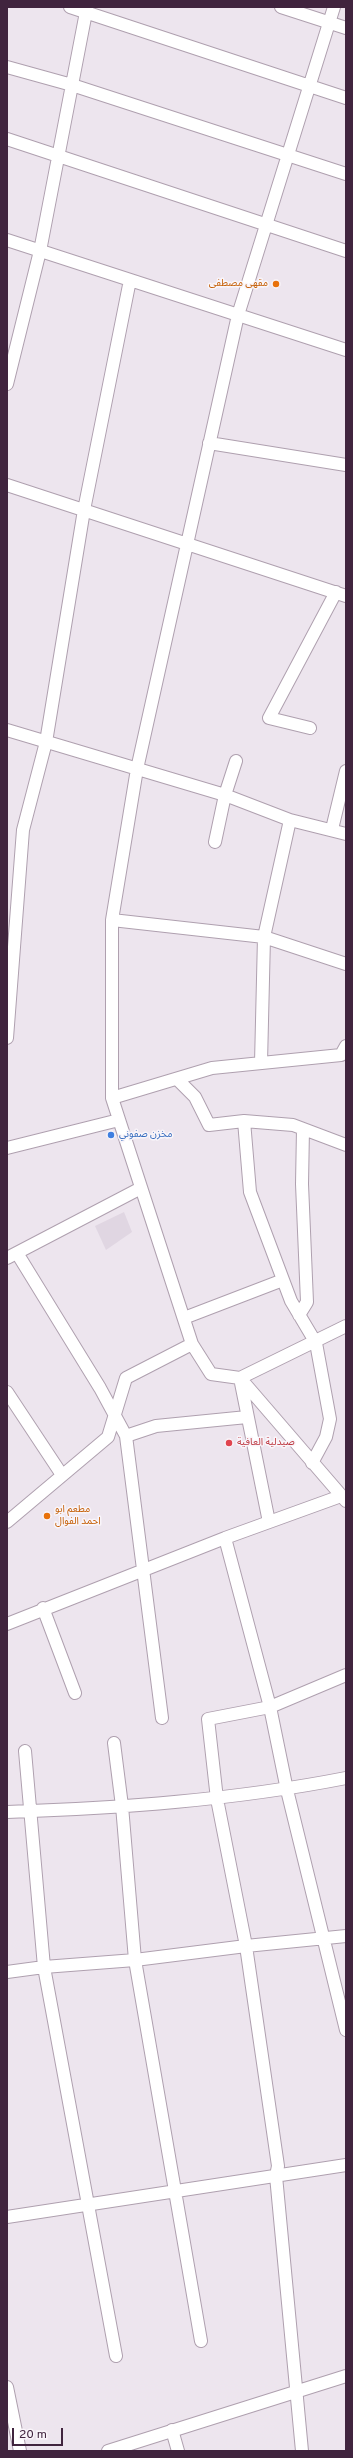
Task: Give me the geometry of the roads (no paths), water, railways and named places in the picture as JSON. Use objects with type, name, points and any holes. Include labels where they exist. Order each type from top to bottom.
[{"type":"street","points":[[70,7],[86,10],[346,98]]},
{"type":"street","points":[[281,7],[346,28]]},
{"type":"street","points":[[334,7],[238,315],[137,769],[112,920],[112,1098],[192,1344],[211,1374],[240,1378],[316,1343],[346,1326]]},
{"type":"street","points":[[7,384],[40,251],[86,10]]},
{"type":"street","points":[[7,67],[72,85],[346,174]]},
{"type":"street","points":[[7,139],[346,251]]},
{"type":"street","points":[[7,240],[346,350]]},
{"type":"street","points":[[7,1038],[9,962],[22,830],[46,742],[84,510],[130,280]]},
{"type":"street","points":[[210,443],[346,465]]},
{"type":"street","points":[[7,485],[341,594],[269,718],[310,728]]},
{"type":"street","points":[[7,730],[225,795],[290,820],[332,829],[346,834]]},
{"type":"street","points":[[215,842],[225,795],[236,761]]},
{"type":"street","points":[[332,829],[346,771]]},
{"type":"street","points":[[261,1063],[264,937],[290,820]]},
{"type":"street","points":[[112,920],[264,937],[346,964]]},
{"type":"street","points":[[112,1098],[212,1068],[341,1056],[346,1046]]},
{"type":"street","points":[[177,1078],[195,1098],[209,1125],[244,1121],[293,1125],[346,1145]]},
{"type":"street","points":[[7,1148],[119,1120]]},
{"type":"street","points":[[244,1121],[250,1192],[283,1280],[299,1315],[316,1343],[330,1419],[326,1437],[312,1462]]},
{"type":"street","points":[[299,1315],[307,1302],[302,1184],[303,1129]]},
{"type":"street","points":[[141,1188],[12,1256],[115,1414],[126,1436],[142,1571],[162,1718]]},
{"type":"street","points":[[184,1318],[283,1280]]},
{"type":"street","points":[[7,1522],[108,1437],[126,1378],[192,1344]]},
{"type":"street","points":[[240,1378],[269,1522]]},
{"type":"street","points":[[7,1624],[43,1608],[225,1538],[343,1498],[240,1378]]},
{"type":"street","points":[[7,1392],[62,1476]]},
{"type":"street","points":[[126,1436],[156,1426],[247,1416]]},
{"type":"street","points":[[225,1538],[270,1707],[286,1790],[346,2030]]},
{"type":"street","points":[[43,1608],[75,1693]]},
{"type":"street","points":[[302,2451],[276,2176],[278,2166],[246,1946],[218,1799],[208,1719],[270,1707],[346,1675]]},
{"type":"street","points":[[114,1742],[122,1806],[135,1960],[201,2341]]},
{"type":"street","points":[[25,1751],[44,1966],[116,2356]]},
{"type":"street","points":[[7,1812],[218,1799],[286,1790],[346,1778]]},
{"type":"street","points":[[7,1972],[44,1966],[135,1960],[246,1946],[346,1936]]},
{"type":"street","points":[[7,2217],[175,2190],[346,2165]]},
{"type":"street","points":[[108,2451],[346,2376]]},
{"type":"street","points":[[7,2387],[20,2451]]},
{"type":"street","points":[[172,2430],[178,2451]]},
{"type":"place","name":"مقهى مصطفى","points":[[276,284]]},
{"type":"place","name":"مخزن صفوني","points":[[111,1135]]},
{"type":"place","name":"صيدلية العافية","points":[[229,1443]]},
{"type":"place","name":"مطعم ابو احمد الفوال","points":[[47,1516]]}]
